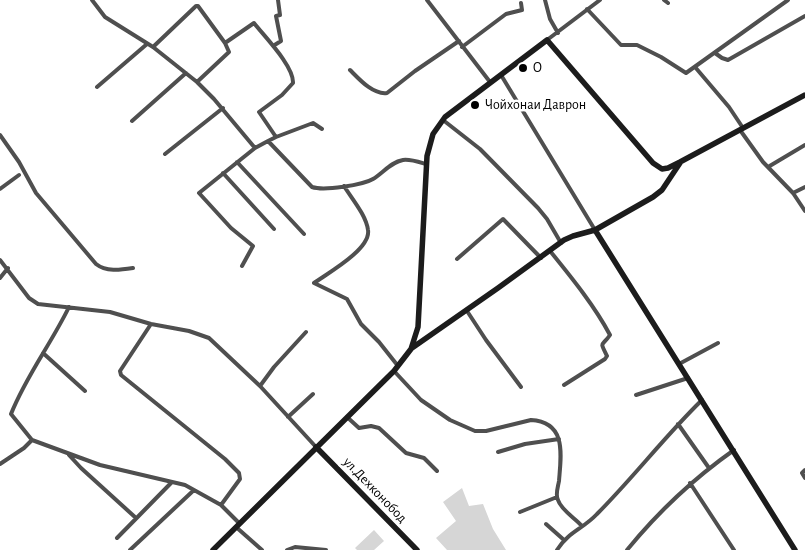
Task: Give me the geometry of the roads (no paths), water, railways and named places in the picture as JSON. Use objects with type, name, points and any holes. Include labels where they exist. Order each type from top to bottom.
[{"type":"main road","points":[[213,550],[396,369],[411,349],[418,328],[426,164],[433,134],[443,120],[490,82],[548,40],[657,167],[662,169],[680,162],[805,95]]},
{"type":"main road","points":[[411,349],[560,243],[573,236],[595,230],[653,197],[662,190],[680,162]]},
{"type":"main road","points":[[595,230],[795,550]]},
{"type":"main road","name":"ул.Дехконобод","points":[[316,447],[417,550]]},
{"type":"street","points":[[92,0],[105,17],[153,47],[197,82],[223,108],[255,148]]},
{"type":"street","points":[[273,46],[281,41],[276,16],[280,15],[278,0]]},
{"type":"street","points":[[428,0],[490,82]]},
{"type":"street","points":[[545,0],[550,19],[558,32]]},
{"type":"street","points":[[548,40],[600,0]]},
{"type":"street","points":[[588,9],[623,46],[637,45],[686,73],[788,0]]},
{"type":"street","points":[[462,46],[506,14],[522,10],[521,3]]},
{"type":"street","points":[[153,47],[196,6],[200,8],[225,44],[228,53],[197,82]]},
{"type":"street","points":[[715,53],[728,60],[805,16]]},
{"type":"street","points":[[225,44],[254,23],[284,62],[293,79],[290,87],[259,111],[276,137]]},
{"type":"street","points":[[350,70],[364,84],[383,94],[387,94],[415,71],[459,42]]},
{"type":"street","points":[[97,87],[147,44]]},
{"type":"street","points":[[695,67],[728,107],[768,168],[793,193],[805,211]]},
{"type":"street","points":[[132,121],[186,73]]},
{"type":"street","points":[[501,75],[524,110],[595,230]]},
{"type":"street","points":[[165,154],[223,108]]},
{"type":"street","points":[[443,120],[477,146],[538,208],[547,219],[560,243]]},
{"type":"street","points":[[242,266],[253,246],[230,228],[199,193],[255,148],[268,141],[313,123],[322,129]]},
{"type":"street","points":[[0,135],[19,162],[36,193],[96,264],[112,270],[133,268]]},
{"type":"street","points":[[268,141],[312,187],[319,189],[371,180],[390,166],[403,160],[426,164]]},
{"type":"street","points":[[768,168],[805,145]]},
{"type":"street","points":[[237,162],[304,234]]},
{"type":"street","points":[[223,173],[274,228]]},
{"type":"street","points":[[0,189],[19,175]]},
{"type":"street","points":[[344,186],[364,219],[368,228],[368,235],[361,248],[314,282],[347,299],[360,324],[378,342],[396,369],[421,400],[450,420],[475,431],[486,431],[535,420],[553,427],[559,439],[560,466],[556,497],[561,506],[582,526]]},
{"type":"street","points":[[793,193],[805,186]]},
{"type":"street","points":[[457,258],[503,219],[541,258]]},
{"type":"street","points":[[550,251],[581,290],[610,335],[602,342],[607,356],[606,359],[564,385]]},
{"type":"street","points":[[0,260],[8,268],[21,289],[34,301],[43,305],[110,312],[151,324],[190,331],[209,338],[260,386],[316,447]]},
{"type":"street","points":[[0,278],[8,268]]},
{"type":"street","points":[[69,307],[11,414],[32,440],[100,466],[185,485],[221,505],[237,525],[262,550]]},
{"type":"street","points":[[467,311],[521,387]]},
{"type":"street","points":[[151,324],[120,371],[121,375],[225,459],[239,473],[240,479],[221,505]]},
{"type":"street","points":[[260,386],[274,367],[306,332]]},
{"type":"street","points":[[679,364],[718,344]]},
{"type":"street","points":[[43,353],[85,391]]},
{"type":"street","points":[[636,395],[688,378]]},
{"type":"street","points":[[288,418],[314,394]]},
{"type":"street","points":[[557,550],[564,540],[598,514],[678,424],[702,400]]},
{"type":"street","points":[[347,417],[359,428],[372,426],[379,428],[406,453],[424,458],[437,471]]},
{"type":"street","points":[[678,424],[709,468]]},
{"type":"street","points":[[498,452],[526,444],[559,439]]},
{"type":"street","points":[[0,464],[24,448],[32,440]]},
{"type":"street","points":[[627,550],[639,535],[690,483],[734,450]]},
{"type":"street","points":[[68,453],[81,468],[136,518]]},
{"type":"street","points":[[805,470],[802,473],[805,478]]},
{"type":"street","points":[[117,538],[172,482]]},
{"type":"street","points":[[690,483],[734,550]]},
{"type":"street","points":[[130,550],[194,490]]},
{"type":"street","points":[[520,512],[556,497]]},
{"type":"street","points":[[546,524],[564,540]]},
{"type":"street","points":[[287,550],[295,547],[326,550]]},
{"type":"place","name":"O","points":[[523,68]]},
{"type":"place","name":"Чойхонаи Даврон","points":[[475,105]]}]
